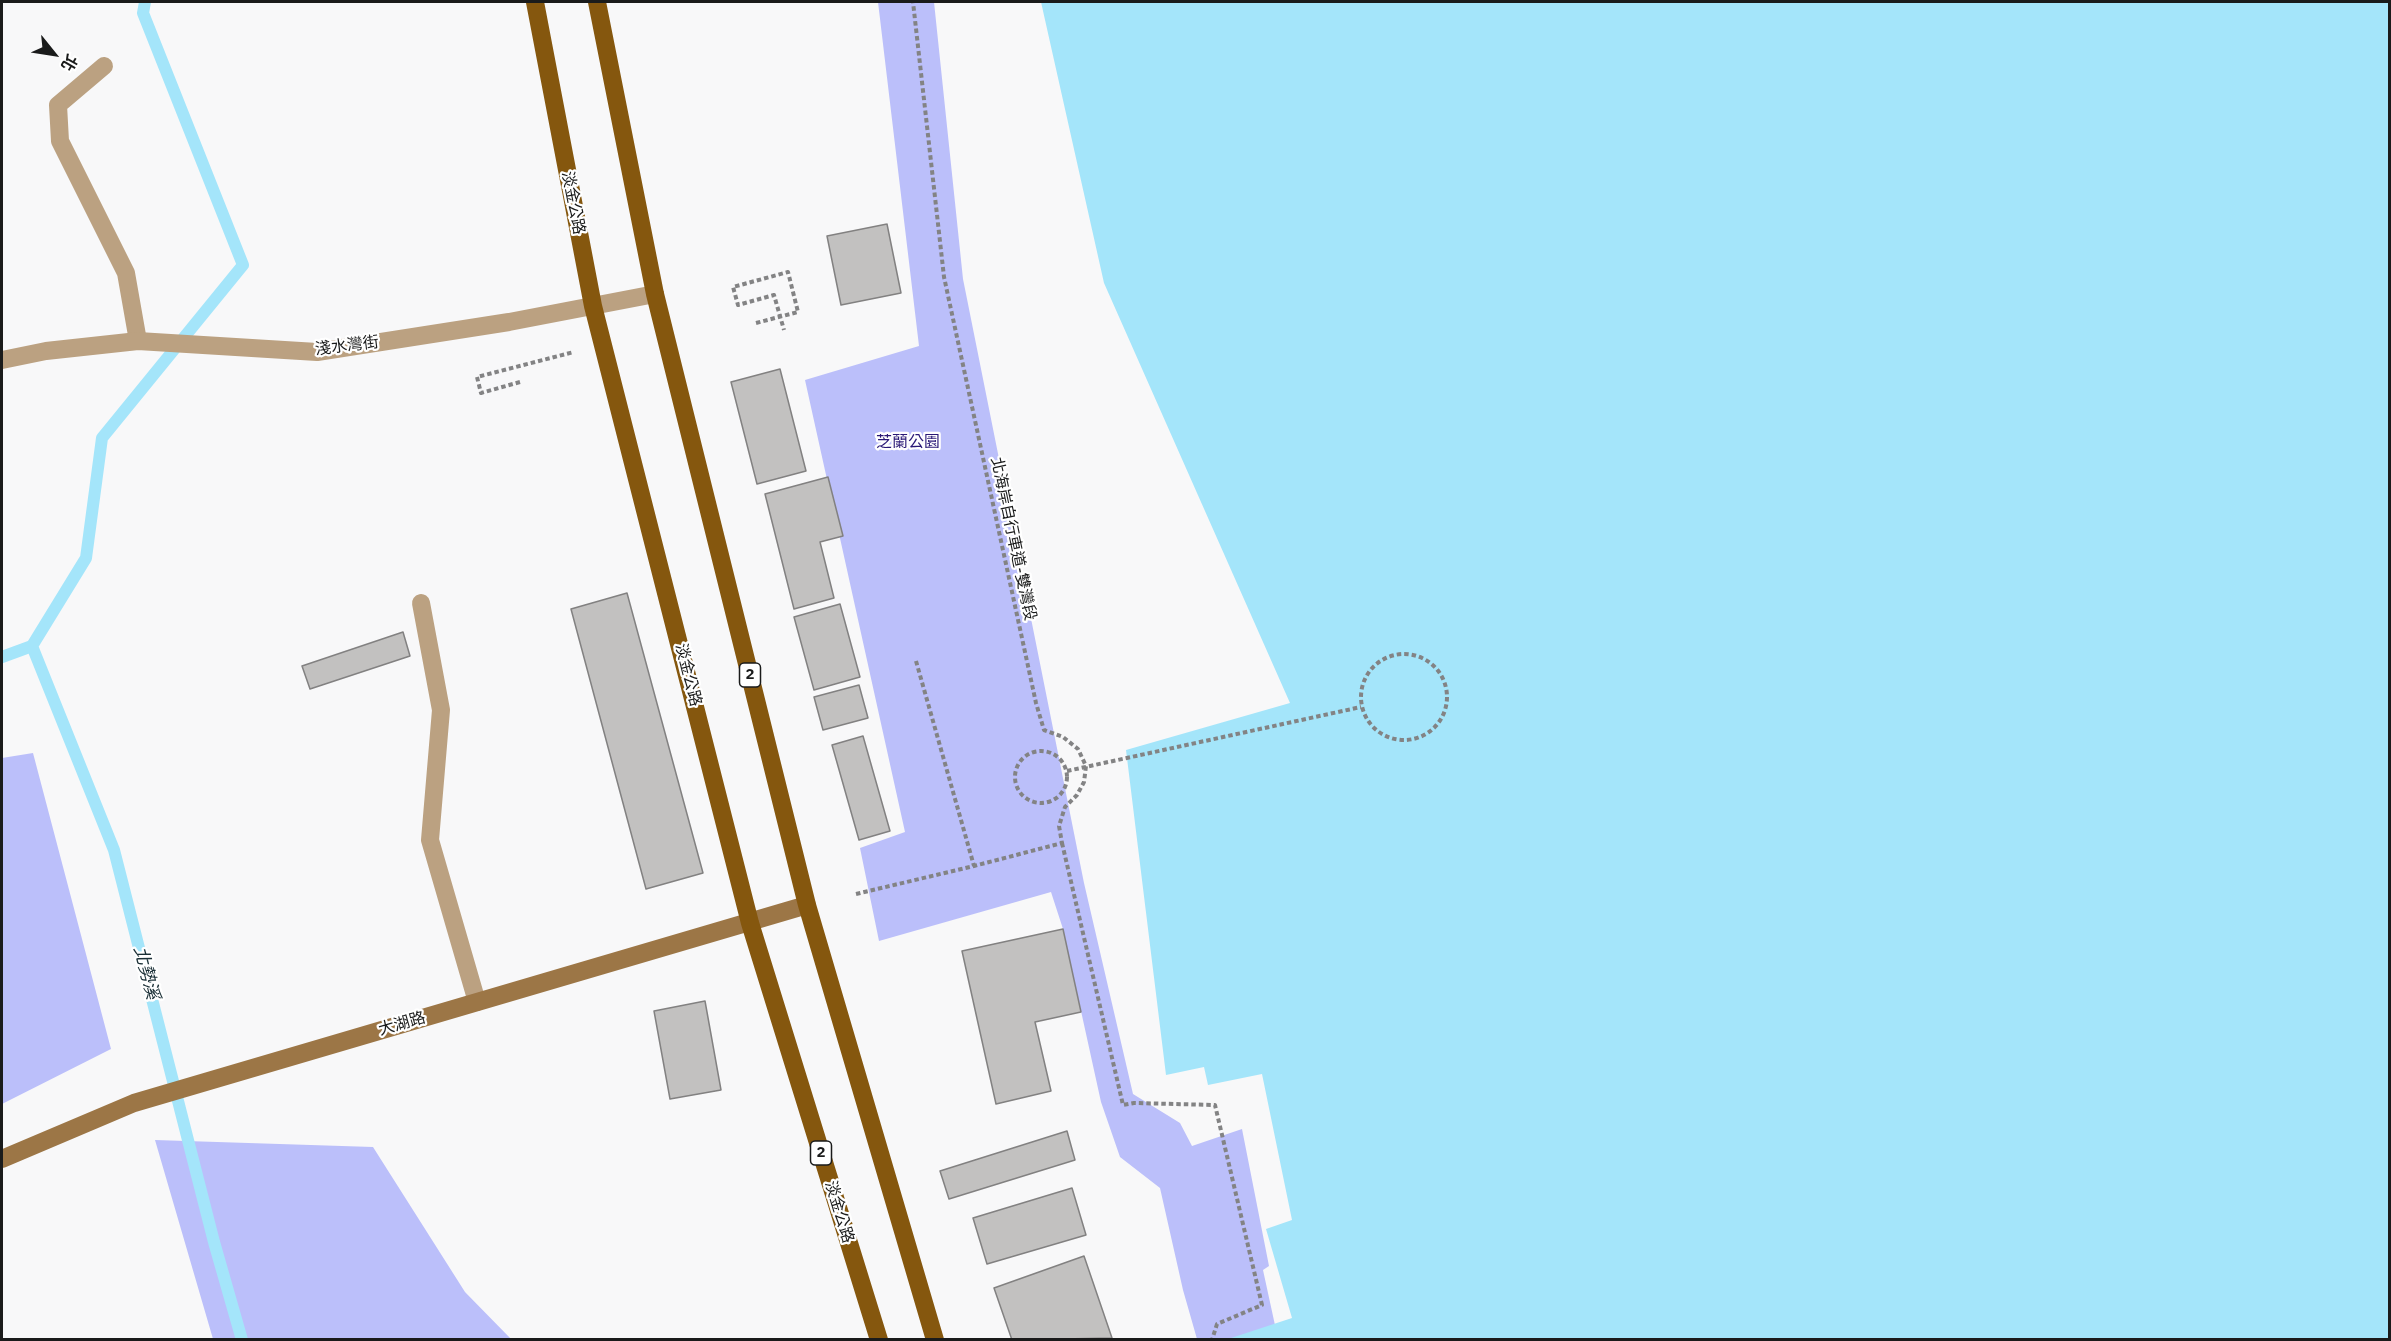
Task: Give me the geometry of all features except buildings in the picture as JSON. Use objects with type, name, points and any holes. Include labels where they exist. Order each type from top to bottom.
[{"type":"main road","name":"淡金公路","points":[[535,2],[593,306],[750,923],[879,1340]]},
{"type":"main road","name":"2","points":[[597,2],[655,294],[807,904],[935,1340]]},
{"type":"street","points":[[104,66],[58,105],[60,141],[126,273],[145,342]]},
{"type":"street","name":"淺水灣街","points":[[2,360],[46,351],[145,342],[317,352],[655,294]]},
{"type":"street","points":[[421,603],[441,710],[430,840],[477,1002]]},
{"type":"street","name":"大湖路","points":[[2,1159],[134,1103],[750,923],[807,904]]},
{"type":"path","name":"北海岸自行車道-雙灣段","points":[[913,2],[944,278],[1036,703],[1044,730],[1063,737],[1077,749],[1086,766]]},
{"type":"path","points":[[756,322],[767,320],[777,317],[788,314],[798,312],[788,272],[733,287],[738,305],[774,295],[777,307],[781,318],[784,330]]},
{"type":"path","points":[[520,382],[481,393],[477,377],[553,358]]},
{"type":"path","points":[[1397,654],[1411,654],[1425,658],[1437,667],[1448,692],[1441,720],[1431,731],[1418,738],[1403,741],[1376,731],[1367,720],[1361,706],[1360,692],[1364,678],[1372,667],[1384,658],[1397,654]]},
{"type":"path","points":[[916,661],[974,866]]},
{"type":"path","points":[[1067,771],[1361,706]]},
{"type":"path","points":[[1043,751],[1058,756],[1067,771],[1066,788],[1053,802],[1044,804],[1026,800],[1016,785],[1016,768],[1021,761],[1034,752],[1043,751]]},
{"type":"path","points":[[1086,766],[1084,782],[1077,795],[1065,807],[1059,826],[1123,1106],[1134,1103],[1215,1105],[1262,1305],[1217,1324],[1212,1340]]},
{"type":"path","points":[[856,894],[1062,843]]},
{"type":"green space","name":"芝蘭公園","points":[[878,2],[934,2],[963,279],[1084,883],[1133,1094],[1180,1123],[1192,1146],[1242,1129],[1269,1266],[1263,1270],[1278,1339],[1197,1339],[1183,1290],[1160,1188],[1120,1157],[1101,1102],[1063,929],[1051,892],[879,941],[860,848],[905,832],[805,380],[919,346]]},
{"type":"green space","points":[[33,753],[111,1049],[2,1104],[2,758]]},
{"type":"green space","points":[[155,1140],[373,1147],[465,1292],[511,1339],[213,1339]]},
{"type":"shaded area","points":[[1041,2],[2389,2],[2389,1339],[1228,1339],[1292,1318],[1266,1229],[1292,1220],[1262,1074],[1208,1085],[1204,1067],[1166,1075],[1126,750],[1290,703],[1104,283]]},
{"type":"waterway","points":[[32,646],[86,558],[102,438],[243,265],[143,13],[145,2]]},
{"type":"waterway","name":"北勢溪","points":[[2,657],[32,646],[114,850],[214,1242],[242,1340]]}]
